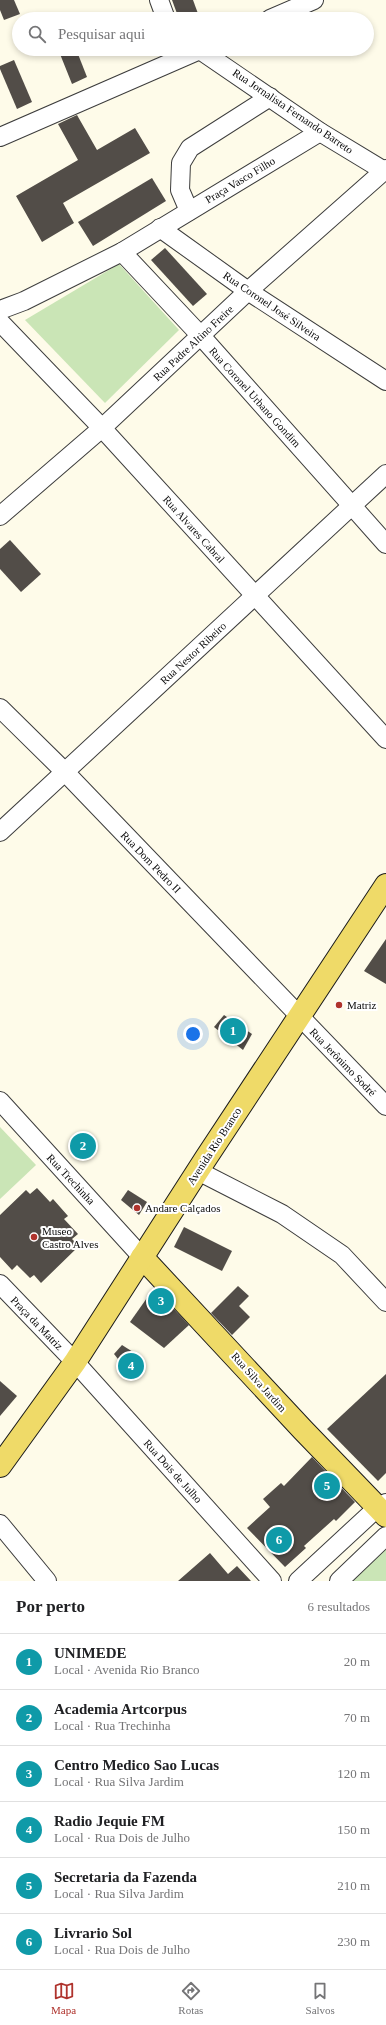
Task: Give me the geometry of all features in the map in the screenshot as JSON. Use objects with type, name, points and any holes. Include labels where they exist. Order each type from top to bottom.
[{"type":"main road","name":"Avenida Rio Branco","points":[[3,1452],[75,1362],[142,1256],[386,885]]},
{"type":"main road","name":"Rua Silva Jardim","points":[[142,1256],[303,1430],[383,1508]]},
{"type":"street","points":[[160,0],[164,12]]},
{"type":"street","points":[[286,12],[314,0]]},
{"type":"street","points":[[0,137],[173,56]]},
{"type":"street","name":"Rua Jornalista Fernando Barreto","points":[[211,56],[320,132],[385,170]]},
{"type":"street","points":[[189,211],[180,190],[181,163],[190,148],[270,97]]},
{"type":"street","name":"Praça Vasco Filho","points":[[0,310],[24,301],[122,252],[320,132]]},
{"type":"street","name":"Rua Padre Altino Freire","points":[[0,516],[102,428],[248,291],[385,170]]},
{"type":"street","name":"Rua Coronel José Silveira","points":[[160,228],[248,291],[386,381]]},
{"type":"street","name":"Rua Coronel Urbano Gondim","points":[[122,252],[201,336],[386,544]]},
{"type":"street","name":"Rua Alvares Cabral","points":[[0,322],[102,428],[386,739]]},
{"type":"street","name":"Rua Nestor Ribeiro","points":[[0,832],[64,771],[386,474]]},
{"type":"street","name":"Rua Dom Pedro II","points":[[0,708],[64,771],[299,1018]]},
{"type":"street","name":"Rua Jerônimo Sodré","points":[[299,1018],[386,1106]]},
{"type":"street","name":"Rua Trechinha","points":[[0,1101],[142,1256]]},
{"type":"street","points":[[198,1171],[282,1214],[342,1255],[386,1302]]},
{"type":"street","name":"Praça da Matriz","points":[[0,1284],[75,1362]]},
{"type":"street","name":"Rua Dois de Julho","points":[[75,1362],[272,1581]]},
{"type":"street","points":[[298,1581],[383,1508]]},
{"type":"street","points":[[0,1524],[47,1581]]},
{"type":"street","points":[[339,1581],[386,1536]]},
{"type":"green space","points":[[119,264],[179,330],[105,403],[25,320]]},
{"type":"green space","points":[[0,1127],[36,1165],[0,1199]]},
{"type":"green space","points":[[386,1548],[386,1581],[350,1581]]},
{"type":"building","points":[[0,0],[14,0],[19,12],[12,12],[12,17],[4,20],[0,10]]},
{"type":"building","points":[[172,0],[193,0],[197,12],[176,12]]},
{"type":"building","points":[[61,56],[79,56],[87,77],[72,84]]},
{"type":"building","points":[[14,60],[32,102],[17,109],[0,69],[0,66]]},
{"type":"building","points":[[77,115],[97,150],[135,128],[150,153],[63,203],[74,223],[42,242],[16,196],[78,160],[58,124]]},
{"type":"building","points":[[152,178],[166,201],[93,246],[78,222]]},
{"type":"building","points":[[165,248],[207,294],[193,306],[151,260]]},
{"type":"building","points":[[10,540],[41,574],[21,592],[0,569],[0,549]]},
{"type":"building","points":[[386,939],[386,984],[364,971]]},
{"type":"building","points":[[224,1015],[252,1034],[243,1050],[214,1027]]},
{"type":"building","points":[[37,1188],[50,1202],[53,1199],[68,1216],[64,1219],[78,1234],[72,1239],[79,1246],[41,1283],[34,1275],[30,1278],[17,1265],[12,1270],[0,1257],[0,1215],[26,1190],[30,1194]]},
{"type":"building","name":"Andare Calçados","points":[[128,1190],[147,1202],[139,1215],[121,1200]]},
{"type":"building","points":[[184,1227],[232,1251],[222,1271],[174,1247]]},
{"type":"building","points":[[238,1286],[249,1296],[239,1306],[250,1317],[232,1335],[211,1313]]},
{"type":"building","points":[[154,1288],[189,1325],[164,1348],[130,1322]]},
{"type":"building","points":[[122,1345],[144,1359],[130,1374],[114,1354]]},
{"type":"building","points":[[386,1374],[386,1473],[378,1481],[327,1429]]},
{"type":"building","points":[[0,1381],[17,1396],[0,1416]]},
{"type":"building","points":[[312,1457],[355,1502],[336,1521],[334,1519],[304,1546],[306,1548],[285,1567],[247,1528],[270,1507],[263,1499],[281,1483],[284,1486]]},
{"type":"building","points":[[210,1553],[228,1574],[237,1566],[251,1581],[178,1581]]},
{"type":"place","name":"Matriz","points":[[339,1005]]},
{"type":"place","name":"UNIMEDE","points":[[233,1031]]},
{"type":"place","name":"Academia Artcorpus","points":[[83,1146]]},
{"type":"place","name":"Andare Calçados","points":[[137,1208]]},
{"type":"place","name":"Museo Castro Alves","points":[[34,1237]]},
{"type":"place","name":"Centro Medico Sao Lucas","points":[[161,1301]]},
{"type":"place","name":"Radio Jequie FM","points":[[131,1366]]},
{"type":"place","name":"Secretaria da Fazenda","points":[[327,1486]]},
{"type":"place","name":"Livrario Sol","points":[[279,1540]]}]
